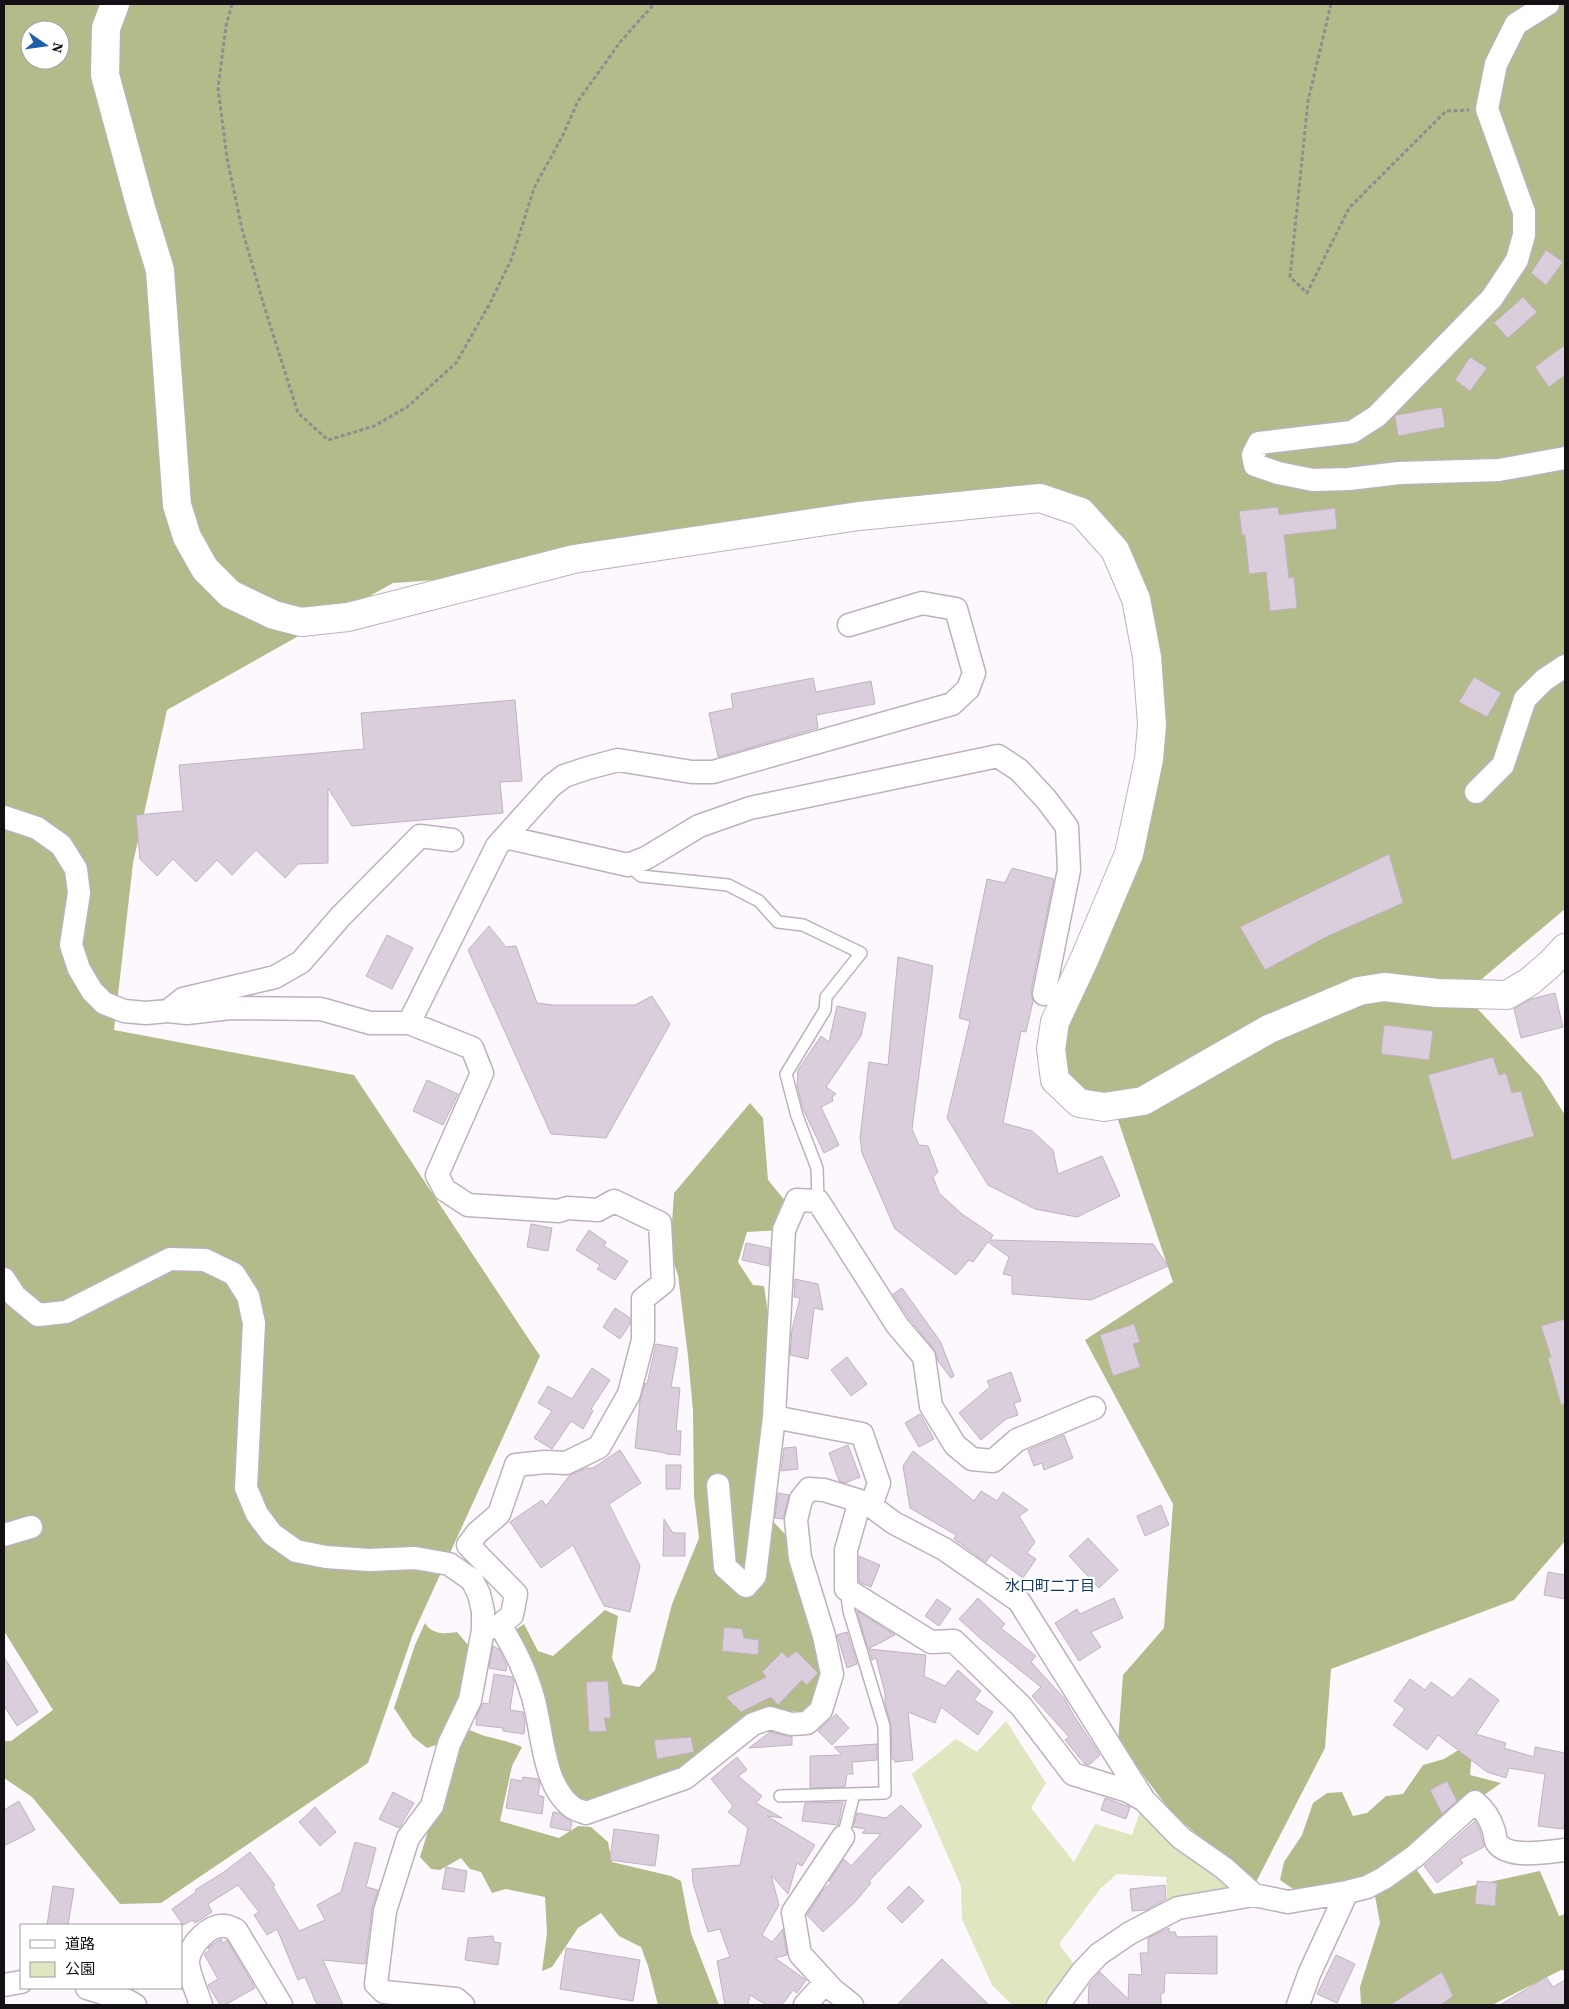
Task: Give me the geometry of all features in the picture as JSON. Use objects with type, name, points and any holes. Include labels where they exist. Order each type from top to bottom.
[{"type":"street","points":[[115,4],[106,28],[105,75],[160,270],[177,505],[187,537],[205,569],[230,594],[274,615],[301,622],[339,618],[574,559],[859,516],[1040,498],[1081,512],[1115,550],[1136,599],[1147,657],[1152,725],[1149,759],[1129,854],[1084,960],[1055,1022],[1051,1049],[1055,1080],[1078,1103],[1104,1107],[1143,1101],[1269,1029],[1359,991],[1384,987],[1437,993],[1507,995],[1529,982],[1565,948]]},
{"type":"street","points":[[1548,4],[1516,24],[1496,64],[1487,109],[1524,212],[1524,235],[1517,260],[1492,298],[1377,416],[1352,432],[1259,443],[1253,455],[1255,465],[1313,480],[1349,479],[1399,473],[1499,470],[1564,456]]},
{"type":"street","points":[[409,1023],[497,846],[551,786],[564,776],[618,760],[692,772],[713,772],[952,704],[968,689],[974,673],[956,609],[922,603],[849,624]]},
{"type":"street","points":[[1476,792],[1503,765],[1525,699],[1544,680],[1565,666]]},
{"type":"street","points":[[505,837],[628,865],[646,858],[699,826],[750,808],[998,756],[1019,770],[1046,799],[1067,827],[1069,870],[1044,994]]},
{"type":"street","points":[[4,817],[37,828],[61,845],[76,869],[79,892],[71,945],[79,968],[92,992],[104,1003],[124,1011],[146,1013],[168,1011],[187,1014],[230,1008],[320,1008],[370,1023],[409,1023],[472,1048],[482,1073],[437,1175],[445,1190],[468,1205],[540,1210],[559,1211],[567,1208],[598,1210],[614,1201],[660,1223],[662,1283],[643,1299],[644,1340],[629,1394],[619,1415],[599,1447],[566,1463],[545,1462],[516,1466],[499,1514],[477,1533],[468,1545],[516,1594],[512,1615],[491,1627],[470,1700],[449,1744],[432,1806],[408,1838],[385,1911],[376,1984],[384,1992],[456,1999],[463,2005]]},
{"type":"street","points":[[168,1011],[183,999],[275,977],[301,962],[341,916],[420,836],[452,840]]},
{"type":"street","points":[[718,1485],[725,1567],[746,1586],[755,1576],[774,1416],[784,1230],[797,1200],[818,1201],[897,1325],[924,1356],[932,1406],[955,1445],[972,1459],[993,1461],[1017,1440],[1094,1408]]},
{"type":"street","points":[[4,1279],[15,1296],[38,1315],[66,1312],[170,1259],[205,1260],[234,1274],[248,1296],[254,1323],[246,1488],[257,1514],[272,1534],[296,1551],[326,1557],[369,1560],[415,1558],[449,1564],[472,1580],[491,1627],[520,1657],[533,1698],[547,1767],[558,1790],[572,1807],[586,1813],[685,1778],[753,1724],[770,1718],[791,1724],[807,1723],[821,1710],[832,1674],[824,1636],[800,1558],[796,1520],[801,1499],[809,1490],[824,1490],[866,1503],[894,1524],[944,1549],[1019,1601],[1144,1800],[1181,1838],[1224,1868],[1254,1895]]},
{"type":"street","points":[[774,1416],[862,1434],[879,1483],[866,1503],[846,1550],[846,1589],[931,1642],[954,1641],[1021,1706],[1073,1774],[1128,1791],[1144,1800]]},
{"type":"street","points":[[4,1535],[31,1527]]},
{"type":"street","points":[[1058,2005],[1082,1972],[1099,1954],[1130,1933],[1178,1908],[1254,1895],[1288,1902],[1367,1887],[1392,1873],[1415,1856],[1475,1802],[1484,1810],[1491,1822],[1497,1842],[1506,1850],[1518,1853],[1565,1850]]},
{"type":"street","points":[[843,1837],[793,1912],[800,1954],[826,1982],[852,2005]]},
{"type":"street","points":[[1298,2005],[1310,1972],[1347,1892]]},
{"type":"street","points":[[201,2005],[188,1961],[194,1946],[202,1936],[216,1927],[226,1926],[236,1930],[281,2005]]},
{"type":"street","points":[[4,1985],[20,1982]]},
{"type":"street","points":[[805,2005],[826,1982]]},
{"type":"street","points":[[90,1989],[126,2000],[135,2005]]},
{"type":"lane","points":[[628,865],[641,876],[728,885],[759,901],[778,922],[803,925],[861,953],[826,998],[825,1010],[786,1074],[797,1116],[817,1168],[818,1201]]},
{"type":"lane","points":[[780,1796],[885,1794],[884,1726],[849,1611],[846,1589]]},
{"type":"lane","points":[[843,1837],[854,1794]]},
{"type":"path","points":[[232,4],[226,26],[218,88],[227,158],[242,229],[298,413],[328,440],[374,426],[407,407],[456,363],[489,305],[512,258],[534,188],[563,135],[578,101],[621,41],[654,4]]},
{"type":"path","points":[[1331,4],[1308,101],[1290,277],[1307,293],[1349,208],[1446,111],[1487,109]]},
{"type":"green space","points":[[4,4],[1565,4],[1565,909],[1464,994],[1541,1077],[1565,1115],[1565,1541],[1514,1600],[1331,1669],[1325,1748],[1255,1884],[1172,1813],[1118,1742],[1123,1675],[1164,1628],[1173,1504],[1085,1340],[1173,1282],[1118,1120],[1068,1082],[1059,1047],[1157,785],[1120,551],[1060,493],[892,502],[614,568],[393,583],[167,710],[133,863],[114,1030],[354,1075],[540,1356],[413,1634],[368,1763],[161,1903],[120,1904],[32,1797],[4,1778],[4,1741],[11,1741],[53,1710],[4,1631]]},
{"type":"green space","points":[[750,1103],[763,1118],[768,1180],[787,1203],[784,1230],[747,1232],[738,1262],[753,1285],[764,1286],[768,1314],[765,1513],[785,1534],[809,1626],[820,1651],[820,1675],[816,1699],[802,1711],[765,1712],[711,1752],[666,1777],[603,1798],[583,1800],[561,1785],[511,1633],[524,1624],[538,1651],[553,1656],[605,1610],[618,1616],[612,1658],[623,1684],[639,1687],[655,1670],[672,1604],[699,1538],[694,1496],[693,1411],[688,1356],[678,1275],[670,1252],[674,1193]]},
{"type":"green space","points":[[425,1623],[435,1632],[457,1632],[469,1646],[452,1730],[439,1744],[427,1748],[413,1737],[394,1708],[415,1645]]},
{"type":"green space","points":[[1006,1721],[1046,1783],[1031,1808],[1074,1862],[1095,1824],[1132,1835],[1144,1800],[1245,1887],[1167,1901],[1166,1877],[1117,1874],[1100,1889],[1059,1944],[1077,1968],[1053,2005],[1012,2005],[992,1985],[962,1919],[961,1886],[912,1774],[956,1739],[977,1752]]},
{"type":"green space","points":[[470,1730],[522,1747],[512,1766],[500,1821],[559,1838],[578,1826],[591,1827],[608,1842],[612,1862],[671,1876],[681,1881],[691,1933],[719,2005],[658,2005],[641,1947],[619,1936],[601,1913],[578,1928],[552,1967],[542,1971],[547,1933],[545,1897],[506,1889],[492,1893],[481,1872],[470,1869],[461,1858],[440,1870],[431,1869],[420,1857],[449,1778],[457,1748]]},
{"type":"green space","points":[[1473,1741],[1470,1775],[1501,1783],[1405,1852],[1380,1875],[1299,1893],[1280,1880],[1284,1862],[1302,1835],[1313,1803],[1327,1793],[1342,1792],[1353,1816],[1367,1813],[1386,1796],[1403,1794],[1423,1765],[1444,1759]]},
{"type":"green space","points":[[1416,1869],[1434,1894],[1540,1871],[1559,1916],[1565,1914],[1565,1971],[1561,1970],[1492,2005],[1361,2005],[1360,1987],[1380,1923],[1375,1896]]},
{"type":"building","points":[[1546,250],[1563,262],[1546,285],[1531,273]]},
{"type":"building","points":[[1523,297],[1537,312],[1508,338],[1494,323]]},
{"type":"building","points":[[1565,345],[1565,375],[1549,387],[1535,367]]},
{"type":"building","points":[[1470,357],[1487,368],[1470,391],[1455,380]]},
{"type":"building","points":[[1442,407],[1445,427],[1398,436],[1395,416]]},
{"type":"building","points":[[1278,507],[1279,515],[1335,508],[1337,529],[1284,535],[1289,578],[1294,577],[1297,608],[1270,611],[1266,572],[1249,574],[1245,535],[1242,535],[1239,511]]},
{"type":"building","points":[[1474,677],[1501,693],[1487,717],[1459,702]]},
{"type":"building","points":[[813,678],[816,692],[871,681],[875,704],[816,715],[818,728],[718,757],[709,713],[733,708],[731,694]]},
{"type":"building","points":[[515,700],[522,781],[500,782],[503,813],[352,826],[328,788],[328,863],[298,864],[285,878],[256,850],[232,875],[217,860],[196,882],[173,859],[157,876],[140,859],[136,815],[183,811],[179,765],[364,749],[361,713]]},
{"type":"building","points":[[1389,854],[1403,903],[1328,936],[1265,970],[1240,927]]},
{"type":"building","points":[[1012,868],[1054,879],[1031,991],[1033,1001],[1026,1032],[1021,1031],[1003,1123],[1032,1131],[1053,1150],[1058,1174],[1102,1156],[1120,1196],[1077,1217],[1035,1209],[988,1185],[947,1118],[970,1021],[959,1018],[987,879],[1005,883]]},
{"type":"building","points":[[489,926],[506,947],[516,946],[537,1003],[553,1005],[635,1005],[652,996],[670,1024],[606,1138],[551,1134],[468,950]]},
{"type":"building","points":[[387,935],[413,948],[392,989],[366,976]]},
{"type":"building","points":[[898,957],[933,966],[912,1129],[919,1145],[928,1146],[938,1172],[933,1177],[939,1193],[962,1214],[993,1235],[990,1240],[1153,1244],[1168,1266],[1091,1300],[1012,1294],[1012,1276],[1003,1274],[1009,1257],[988,1242],[973,1262],[969,1260],[956,1275],[895,1229],[862,1153],[860,1138],[869,1062],[888,1065]]},
{"type":"building","points":[[1555,993],[1563,1027],[1521,1038],[1514,1009],[1531,999]]},
{"type":"building","points":[[837,1006],[866,1013],[861,1036],[826,1087],[836,1094],[832,1097],[833,1101],[821,1107],[839,1145],[824,1153],[803,1109],[797,1085],[798,1070],[821,1036],[829,1042]]},
{"type":"building","points":[[1384,1025],[1433,1031],[1429,1060],[1381,1054]]},
{"type":"building","points":[[1493,1057],[1499,1075],[1506,1073],[1512,1093],[1521,1091],[1534,1136],[1452,1160],[1428,1075]]},
{"type":"building","points":[[427,1080],[458,1094],[443,1125],[413,1111]]},
{"type":"building","points":[[531,1224],[552,1228],[548,1251],[527,1247]]},
{"type":"building","points":[[589,1230],[606,1242],[604,1246],[628,1261],[615,1280],[597,1269],[600,1265],[576,1250]]},
{"type":"building","points":[[746,1243],[770,1248],[769,1266],[742,1260]]},
{"type":"building","points":[[795,1279],[818,1284],[823,1310],[814,1308],[808,1359],[790,1355],[792,1330],[800,1298],[794,1297]]},
{"type":"building","points":[[902,1288],[940,1341],[954,1376],[951,1378],[938,1361],[934,1349],[908,1317],[893,1294]]},
{"type":"building","points":[[615,1308],[630,1318],[630,1324],[620,1339],[603,1327]]},
{"type":"building","points":[[1565,1319],[1565,1404],[1561,1405],[1548,1358],[1551,1357],[1541,1326]]},
{"type":"building","points":[[1134,1324],[1140,1342],[1133,1344],[1140,1367],[1113,1376],[1100,1335]]},
{"type":"building","points":[[656,1344],[678,1348],[671,1387],[680,1388],[676,1431],[681,1431],[680,1455],[635,1448],[640,1401],[645,1383],[647,1384]]},
{"type":"building","points":[[847,1357],[867,1384],[851,1396],[831,1370]]},
{"type":"building","points":[[592,1368],[610,1380],[591,1409],[593,1411],[583,1429],[571,1421],[552,1449],[534,1438],[552,1411],[538,1403],[548,1386],[572,1399]]},
{"type":"building","points":[[1011,1372],[1021,1401],[1014,1403],[1018,1415],[1006,1419],[981,1440],[959,1413],[990,1387],[987,1381]]},
{"type":"building","points":[[920,1414],[934,1439],[919,1447],[905,1423]]},
{"type":"building","points":[[1064,1435],[1073,1458],[1044,1470],[1042,1463],[1034,1466],[1028,1450]]},
{"type":"building","points":[[848,1445],[860,1477],[845,1483],[839,1481],[829,1453]]},
{"type":"building","points":[[796,1447],[798,1469],[781,1471],[784,1448]]},
{"type":"building","points":[[620,1450],[641,1483],[609,1504],[640,1566],[630,1612],[604,1606],[573,1545],[541,1568],[510,1522],[542,1500],[546,1506],[570,1475],[587,1468],[593,1468]]},
{"type":"building","points":[[913,1451],[974,1501],[981,1491],[997,1501],[1003,1492],[1028,1510],[1019,1516],[1035,1542],[1027,1553],[1036,1559],[1023,1578],[991,1555],[986,1562],[954,1539],[956,1535],[910,1508],[903,1466]]},
{"type":"building","points":[[666,1465],[681,1465],[680,1489],[666,1489]]},
{"type":"building","points":[[778,1493],[789,1495],[783,1519],[775,1518]]},
{"type":"building","points":[[1161,1505],[1169,1525],[1145,1536],[1137,1516]]},
{"type":"building","points":[[664,1519],[673,1533],[685,1533],[685,1556],[663,1556]]},
{"type":"building","points":[[1088,1538],[1118,1570],[1099,1588],[1069,1556]]},
{"type":"building","points":[[859,1556],[880,1565],[871,1587],[859,1582]]},
{"type":"building","points":[[1548,1572],[1565,1575],[1565,1599],[1544,1595]]},
{"type":"building","points":[[978,1598],[1005,1624],[1001,1628],[1036,1656],[1031,1662],[1064,1698],[1100,1755],[1089,1765],[1085,1764],[1065,1740],[1069,1737],[1032,1696],[1041,1687],[959,1619]]},
{"type":"building","points":[[1114,1598],[1123,1618],[1091,1632],[1101,1647],[1079,1661],[1055,1623],[1077,1609],[1080,1614]]},
{"type":"building","points":[[937,1599],[951,1609],[939,1626],[925,1616]]},
{"type":"building","points":[[857,1611],[895,1635],[868,1649]]},
{"type":"building","points":[[724,1627],[742,1629],[744,1638],[759,1640],[758,1655],[722,1651]]},
{"type":"building","points":[[847,1632],[857,1664],[847,1668],[837,1635]]},
{"type":"building","points":[[493,1646],[499,1649],[507,1666],[506,1671],[489,1668]]},
{"type":"building","points":[[869,1649],[926,1655],[924,1676],[945,1686],[958,1670],[981,1691],[974,1700],[993,1712],[978,1735],[941,1707],[935,1723],[908,1712],[913,1760],[895,1762],[892,1759],[891,1726],[885,1703],[885,1693],[876,1658],[872,1660]]},
{"type":"building","points":[[796,1651],[818,1673],[807,1685],[802,1680],[778,1705],[771,1697],[741,1712],[726,1697],[766,1677],[762,1672],[782,1652],[788,1658]]},
{"type":"building","points":[[4,1657],[38,1712],[17,1726],[4,1706]]},
{"type":"building","points":[[494,1674],[512,1677],[514,1682],[510,1710],[523,1712],[524,1734],[503,1731],[503,1728],[476,1725],[477,1715],[483,1703],[489,1704]]},
{"type":"building","points":[[1470,1678],[1499,1700],[1476,1734],[1506,1743],[1504,1748],[1534,1757],[1535,1747],[1565,1753],[1565,1819],[1563,1829],[1538,1826],[1545,1774],[1509,1768],[1506,1778],[1487,1772],[1438,1735],[1427,1750],[1393,1725],[1405,1709],[1394,1701],[1410,1679],[1425,1690],[1431,1682],[1453,1698]]},
{"type":"building","points":[[608,1681],[611,1718],[604,1718],[607,1731],[589,1732],[586,1682]]},
{"type":"building","points":[[836,1714],[849,1728],[832,1745],[818,1731]]},
{"type":"building","points":[[770,1732],[792,1737],[792,1745],[749,1748]]},
{"type":"building","points":[[691,1737],[694,1752],[657,1759],[654,1740]]},
{"type":"building","points":[[877,1744],[877,1760],[852,1762],[853,1774],[847,1774],[845,1787],[810,1788],[810,1756],[842,1755],[834,1747]]},
{"type":"building","points":[[737,1757],[747,1770],[738,1776],[762,1796],[756,1803],[782,1818],[767,1816],[815,1845],[802,1866],[797,1863],[788,1894],[771,1875],[779,1905],[762,1935],[772,1942],[783,1929],[787,1955],[775,1958],[806,1980],[797,1993],[793,1990],[782,2005],[766,2005],[750,1995],[748,2005],[725,2005],[717,1961],[730,1957],[720,1929],[708,1932],[693,1883],[692,1869],[740,1865],[748,1828],[728,1812],[733,1806],[711,1779]]},
{"type":"building","points":[[523,1777],[538,1779],[540,1784],[538,1795],[544,1797],[542,1814],[506,1808],[511,1779],[522,1781]]},
{"type":"building","points":[[1447,1781],[1457,1801],[1442,1814],[1430,1790]]},
{"type":"building","points":[[393,1792],[414,1803],[399,1828],[379,1819]]},
{"type":"building","points":[[1105,1798],[1130,1807],[1126,1819],[1101,1810]]},
{"type":"building","points":[[19,1801],[35,1830],[4,1846],[4,1810]]},
{"type":"building","points":[[843,1802],[838,1825],[802,1821],[805,1803]]},
{"type":"building","points":[[901,1805],[922,1826],[869,1881],[871,1883],[855,1902],[823,1932],[807,1915],[823,1890],[831,1883],[829,1881],[844,1859],[851,1866],[881,1834],[862,1833],[866,1829],[853,1827],[857,1813],[886,1818]]},
{"type":"building","points":[[315,1807],[336,1832],[320,1846],[299,1822]]},
{"type":"building","points":[[553,1812],[559,1813],[572,1822],[570,1831],[550,1827]]},
{"type":"building","points":[[1475,1821],[1484,1847],[1460,1859],[1463,1863],[1437,1883],[1424,1866]]},
{"type":"building","points":[[614,1829],[659,1835],[655,1866],[610,1860]]},
{"type":"building","points":[[355,1842],[376,1848],[366,1887],[378,1890],[372,1909],[365,1964],[323,1960],[343,2005],[317,2005],[305,1977],[298,1980],[277,1929],[267,1935],[254,1915],[259,1912],[238,1885],[208,1904],[212,1912],[195,1923],[193,1920],[183,1925],[172,1909],[196,1892],[195,1890],[224,1872],[250,1852],[275,1885],[273,1887],[299,1931],[325,1920],[317,1905],[341,1892]]},
{"type":"building","points":[[446,1867],[467,1871],[464,1892],[442,1889]]},
{"type":"building","points":[[1477,1881],[1497,1883],[1495,1906],[1475,1904]]},
{"type":"building","points":[[1165,1885],[1166,1899],[1146,1910],[1132,1911],[1130,1889]]},
{"type":"building","points":[[53,1886],[74,1889],[68,1924],[47,1924]]},
{"type":"building","points":[[909,1886],[924,1901],[902,1923],[887,1908]]},
{"type":"building","points":[[1169,1928],[1169,1932],[1175,1932],[1177,1937],[1217,1936],[1217,1974],[1165,1973],[1161,2005],[1088,2005],[1089,1985],[1100,1972],[1128,1999],[1129,1974],[1142,1975],[1140,1953],[1148,1953],[1148,1938]]},
{"type":"building","points":[[493,1936],[494,1942],[501,1943],[498,1965],[465,1960],[468,1938]]},
{"type":"building","points":[[221,1939],[223,1943],[227,1940],[255,1988],[225,2005],[220,2005],[208,1985],[218,1979],[204,1954],[210,1950],[208,1948],[210,1946]]},
{"type":"building","points":[[566,1948],[640,1960],[633,2001],[560,1989]]},
{"type":"building","points":[[1336,1955],[1355,1964],[1337,2003],[1317,1994]]},
{"type":"building","points":[[942,1959],[989,2005],[897,2005]]},
{"type":"building","points":[[1442,1972],[1453,1996],[1441,2005],[1390,2005]]},
{"type":"building","points":[[1546,1977],[1553,1987],[1565,1980],[1565,2005],[1500,2005]]},
{"type":"district","name":"水口町二丁目","points":[[1050,1586]]}]
